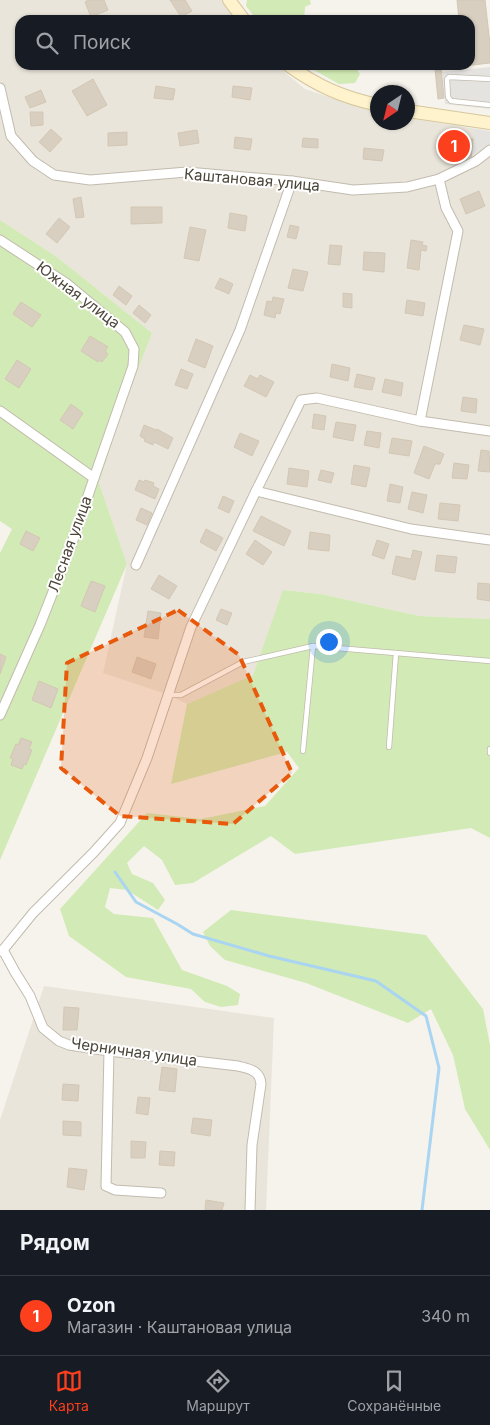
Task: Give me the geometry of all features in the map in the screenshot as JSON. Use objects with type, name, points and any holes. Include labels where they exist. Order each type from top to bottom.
[{"type":"main road","points":[[229,0],[240,15]]},
{"type":"main road","points":[[295,70],[308,80],[334,93],[370,103]]},
{"type":"main road","points":[[415,111],[490,123]]},
{"type":"street","name":"Каштановая улица","points":[[0,88],[11,136],[33,161],[54,175],[90,180],[187,172],[292,181],[353,190],[407,187],[439,179],[476,161],[490,150]]},
{"type":"street","points":[[420,421],[458,231],[446,208],[439,179]]},
{"type":"street","points":[[136,565],[240,330],[292,181]]},
{"type":"street","name":"Южная улица","points":[[0,240],[66,283],[126,332],[134,349],[133,366],[94,478]]},
{"type":"street","points":[[2,950],[32,913],[94,852],[120,823],[147,758],[191,627],[301,400],[317,398],[420,421],[490,431]]},
{"type":"street","name":"Лесная улица","points":[[0,412],[94,478],[71,546],[40,625],[0,715]]},
{"type":"street","points":[[256,491],[411,529],[490,540]]},
{"type":"street","name":"Черничная улица","points":[[2,950],[30,996],[43,1028],[59,1041],[69,1045],[109,1051],[238,1066],[256,1072],[260,1077],[261,1084],[252,1145],[250,1210]]},
{"type":"street","points":[[109,1051],[106,1186],[115,1190],[162,1193]]},
{"type":"lane","points":[[490,79],[449,77],[446,79],[449,100],[490,105]]},
{"type":"lane","points":[[303,751],[313,646]]},
{"type":"lane","points":[[168,695],[181,695],[243,662],[313,646],[490,661]]},
{"type":"lane","points":[[389,748],[396,653]]},
{"type":"highlighted area","points":[[178,610],[239,655],[292,773],[233,824],[120,816],[61,768],[67,663]]},
{"type":"shaded area","points":[[0,0],[222,0],[232,15],[15,15],[15,70],[282,70],[305,89],[370,111],[370,130],[415,130],[415,119],[490,131],[490,619],[419,616],[321,594],[284,590],[253,675],[187,704],[163,693],[103,673],[127,564],[99,483],[124,406],[152,333],[57,257],[0,220]]},
{"type":"shaded area","points":[[490,67],[490,109],[445,104],[442,72]]},
{"type":"shaded area","points":[[474,129],[490,131],[490,142],[481,151],[473,153]]},
{"type":"shaded area","points":[[44,986],[274,1018],[266,1210],[0,1210],[0,1120]]},
{"type":"green space","points":[[247,0],[310,0],[311,4],[305,7],[304,15],[253,15],[246,6]]},
{"type":"green space","points":[[314,70],[357,70],[360,74],[355,83],[339,84]]},
{"type":"green space","points":[[0,220],[57,257],[152,333],[124,406],[99,483],[127,564],[0,860],[0,553],[12,529],[0,521]]},
{"type":"green space","points":[[283,590],[321,594],[419,616],[490,619],[490,838],[471,828],[295,854],[271,836],[193,883],[175,885],[162,860],[144,846],[127,863],[132,874],[153,883],[165,900],[158,910],[127,890],[110,888],[105,907],[114,914],[153,918],[182,970],[227,986],[240,994],[238,1005],[221,1007],[205,1002],[191,989],[126,977],[69,936],[60,909],[147,813],[201,819],[265,806],[299,768],[287,752],[171,784],[187,704],[253,675]]},
{"type":"green space","points":[[231,910],[426,935],[483,1009],[490,1045],[490,1150],[465,1109],[453,1055],[431,1009],[408,1023],[306,983],[225,960],[210,946],[203,932]]},
{"type":"building","points":[[88,0],[104,0],[108,10],[96,15],[90,15],[85,2]]},
{"type":"building","points":[[170,0],[185,0],[192,11],[185,15],[180,15]]},
{"type":"building","points":[[457,0],[485,0],[490,44],[490,63],[475,65],[475,15],[458,15]]},
{"type":"building","points":[[435,70],[441,70],[444,98],[438,99]]},
{"type":"building","points":[[93,79],[107,105],[87,116],[72,91]]},
{"type":"building","points":[[156,86],[175,89],[173,100],[154,98]]},
{"type":"building","points":[[233,86],[252,88],[250,100],[232,97]]},
{"type":"building","points":[[41,90],[46,102],[30,108],[25,97]]},
{"type":"building","points":[[30,112],[43,112],[43,125],[31,126]]},
{"type":"building","points":[[51,129],[62,139],[50,152],[39,142]]},
{"type":"building","points":[[197,130],[199,143],[180,146],[178,133]]},
{"type":"building","points":[[127,132],[127,145],[108,146],[108,133]]},
{"type":"building","points":[[442,136],[473,139],[471,160],[440,157]]},
{"type":"building","points":[[235,137],[252,139],[250,150],[234,148]]},
{"type":"building","points":[[303,138],[318,139],[318,148],[302,147]]},
{"type":"building","points":[[364,148],[384,150],[382,161],[363,159]]},
{"type":"building","points":[[479,191],[485,206],[466,214],[460,199]]},
{"type":"building","points":[[81,197],[84,217],[76,218],[73,199]]},
{"type":"building","points":[[131,207],[162,207],[162,223],[131,224]]},
{"type":"building","points":[[230,213],[247,216],[245,231],[228,228]]},
{"type":"building","points":[[59,218],[70,227],[57,243],[46,234]]},
{"type":"building","points":[[290,225],[299,227],[296,239],[287,237]]},
{"type":"building","points":[[190,227],[206,230],[199,261],[184,258]]},
{"type":"building","points":[[411,240],[423,242],[422,245],[427,246],[426,251],[421,250],[419,270],[407,268]]},
{"type":"building","points":[[330,245],[342,246],[340,265],[328,264]]},
{"type":"building","points":[[364,252],[385,253],[384,272],[363,270]]},
{"type":"building","points":[[293,269],[308,272],[303,291],[288,288]]},
{"type":"building","points":[[220,278],[233,284],[229,294],[215,288]]},
{"type":"building","points":[[119,286],[132,296],[126,305],[113,295]]},
{"type":"building","points":[[343,293],[352,294],[352,308],[343,307]]},
{"type":"building","points":[[273,297],[284,299],[280,314],[276,313],[275,318],[264,315],[267,301],[272,302]]},
{"type":"building","points":[[407,300],[425,303],[423,316],[405,313]]},
{"type":"building","points":[[21,302],[41,315],[32,327],[13,314]]},
{"type":"building","points":[[139,305],[151,315],[145,323],[133,313]]},
{"type":"building","points":[[464,325],[484,329],[480,345],[460,340]]},
{"type":"building","points":[[90,336],[108,347],[105,351],[108,354],[102,362],[99,360],[98,362],[81,351]]},
{"type":"building","points":[[196,339],[213,346],[205,368],[188,361]]},
{"type":"building","points":[[17,360],[31,369],[19,388],[5,379]]},
{"type":"building","points":[[332,364],[350,368],[348,381],[330,377]]},
{"type":"building","points":[[181,369],[193,374],[187,389],[175,385]]},
{"type":"building","points":[[357,374],[375,378],[372,390],[354,387]]},
{"type":"building","points":[[250,375],[258,379],[260,375],[274,382],[266,397],[244,386]]},
{"type":"building","points":[[385,379],[403,383],[401,396],[382,392]]},
{"type":"building","points":[[463,397],[477,399],[476,413],[461,411]]},
{"type":"building","points":[[71,404],[83,413],[73,429],[60,420]]},
{"type":"building","points":[[314,414],[326,416],[324,430],[312,428]]},
{"type":"building","points":[[336,422],[356,425],[353,441],[333,437]]},
{"type":"building","points":[[144,425],[157,429],[173,438],[168,449],[154,442],[153,445],[144,441],[145,439],[140,436]]},
{"type":"building","points":[[367,431],[381,433],[379,448],[364,445]]},
{"type":"building","points":[[240,433],[259,441],[252,456],[234,447]]},
{"type":"building","points":[[392,438],[412,441],[409,456],[389,453]]},
{"type":"building","points":[[424,446],[444,454],[440,464],[435,464],[429,479],[414,473]]},
{"type":"building","points":[[481,450],[489,451],[490,472],[478,471]]},
{"type":"building","points":[[454,463],[469,465],[467,479],[452,478]]},
{"type":"building","points":[[354,465],[370,468],[366,487],[351,484]]},
{"type":"building","points":[[289,468],[309,471],[307,487],[287,484]]},
{"type":"building","points":[[321,470],[334,473],[331,483],[318,480]]},
{"type":"building","points":[[139,480],[154,483],[153,486],[159,489],[155,499],[135,490]]},
{"type":"building","points":[[390,484],[403,487],[400,503],[387,501]]},
{"type":"building","points":[[412,492],[427,495],[423,513],[408,509]]},
{"type":"building","points":[[223,496],[234,501],[229,513],[218,508]]},
{"type":"building","points":[[440,503],[460,505],[458,521],[438,519]]},
{"type":"building","points":[[141,508],[152,513],[147,525],[136,520]]},
{"type":"building","points":[[261,516],[291,531],[284,546],[253,531]]},
{"type":"building","points":[[206,529],[223,538],[216,551],[200,542]]},
{"type":"building","points":[[26,531],[40,538],[33,551],[20,544]]},
{"type":"building","points":[[310,532],[330,535],[329,551],[308,549]]},
{"type":"building","points":[[255,540],[272,552],[263,565],[246,554]]},
{"type":"building","points":[[377,540],[389,544],[384,559],[372,555]]},
{"type":"building","points":[[413,550],[422,552],[415,580],[392,574],[396,556],[411,559]]},
{"type":"building","points":[[437,555],[457,557],[455,573],[435,571]]},
{"type":"building","points":[[159,575],[177,586],[169,599],[151,589]]},
{"type":"building","points":[[91,581],[105,586],[95,612],[81,606]]},
{"type":"building","points":[[478,583],[490,584],[490,601],[477,599]]},
{"type":"building","points":[[221,609],[232,613],[227,625],[216,620]]},
{"type":"building","points":[[148,611],[161,613],[158,639],[144,637]]},
{"type":"building","points":[[0,654],[6,657],[0,674]]},
{"type":"building","points":[[137,657],[156,664],[151,679],[132,672]]},
{"type":"building","points":[[39,681],[58,689],[51,708],[32,700]]},
{"type":"building","points":[[21,738],[32,742],[29,749],[32,750],[26,765],[24,764],[22,769],[11,765],[13,759],[10,758]]},
{"type":"building","points":[[64,1007],[79,1008],[77,1030],[63,1030]]},
{"type":"building","points":[[162,1067],[177,1069],[175,1092],[159,1090]]},
{"type":"building","points":[[63,1084],[79,1085],[78,1101],[62,1100]]},
{"type":"building","points":[[138,1097],[150,1098],[148,1115],[136,1113]]},
{"type":"building","points":[[193,1118],[212,1120],[210,1136],[191,1133]]},
{"type":"building","points":[[63,1121],[81,1122],[81,1136],[63,1135]]},
{"type":"building","points":[[131,1141],[146,1142],[145,1158],[131,1158]]},
{"type":"building","points":[[160,1151],[175,1152],[174,1166],[159,1165]]},
{"type":"building","points":[[69,1168],[87,1170],[84,1190],[67,1187]]},
{"type":"building","points":[[206,1200],[224,1203],[222,1210],[205,1210]]},
{"type":"waterway","points":[[115,872],[136,902],[193,934],[269,956],[376,981],[426,1016],[439,1068],[422,1210]]},
{"type":"place","name":"Ozon","points":[[454,146]]}]
